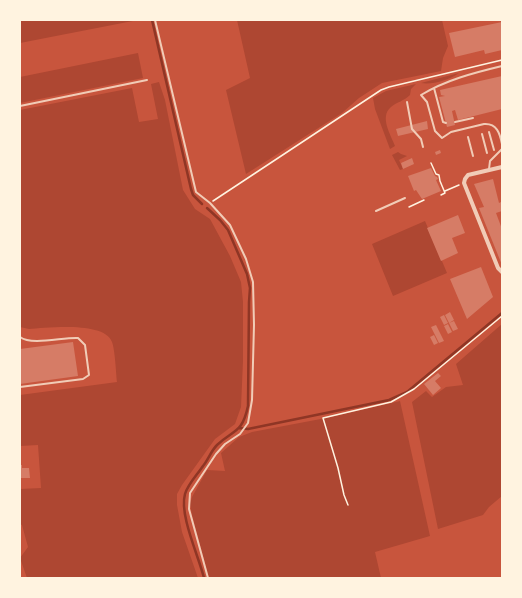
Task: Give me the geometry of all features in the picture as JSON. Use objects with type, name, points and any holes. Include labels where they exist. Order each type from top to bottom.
[{"type":"street","points":[[502,167],[468,175],[464,179],[464,183],[498,268],[502,272]]},
{"type":"lane","points":[[155,20],[196,192],[210,203],[230,225],[246,260],[253,282],[254,325],[252,400],[248,422],[240,434],[225,444],[216,454],[190,493],[189,509],[208,578]]},
{"type":"lane","points":[[502,66],[459,77],[434,87],[420,95],[427,102],[435,132],[442,138],[451,132],[484,124],[490,124],[495,127],[500,134],[502,144]]},
{"type":"lane","points":[[20,106],[147,80]]},
{"type":"lane","points":[[434,87],[443,122],[446,124]]},
{"type":"lane","points":[[407,102],[412,129],[421,139],[423,146]]},
{"type":"lane","points":[[454,122],[473,118]]},
{"type":"lane","points":[[490,132],[494,150]]},
{"type":"lane","points":[[482,134],[487,153]]},
{"type":"lane","points":[[468,137],[473,156]]},
{"type":"lane","points":[[490,170],[490,161],[502,149]]},
{"type":"lane","points":[[376,212],[405,198]]},
{"type":"lane","points":[[20,337],[34,341],[78,338],[85,345],[89,375],[83,379],[20,387]]},
{"type":"path","points":[[210,203],[380,90],[502,60]]},
{"type":"path","points":[[431,163],[436,174],[439,175],[445,191]]},
{"type":"path","points":[[441,195],[445,193],[445,191],[464,183]]},
{"type":"path","points":[[409,206],[424,200]]},
{"type":"path","points":[[348,505],[323,418],[391,402],[414,389],[502,316]]},
{"type":"shaded area","points":[[20,20],[138,20],[20,43]]},
{"type":"shaded area","points":[[237,20],[442,20],[448,46],[443,58],[441,71],[382,83],[359,98],[342,113],[246,174],[226,90],[250,78]]},
{"type":"shaded area","points":[[138,53],[143,78],[20,103],[20,77]]},
{"type":"shaded area","points":[[459,73],[440,81],[421,83]]},
{"type":"shaded area","points":[[159,82],[165,100],[183,190],[195,209],[210,219],[230,256],[241,282],[243,302],[241,407],[235,424],[215,439],[177,494],[177,505],[182,532],[198,578],[27,578],[20,558],[28,547],[22,525],[20,524],[20,489],[41,488],[38,445],[20,446],[20,395],[117,382],[113,346],[107,335],[87,328],[61,327],[29,329],[20,327],[20,110],[132,88],[139,122],[158,119],[151,84]]},
{"type":"shaded area","points":[[416,84],[411,89],[410,95],[393,105],[386,116],[387,126],[395,146],[390,149],[375,109],[373,98],[386,91]]},
{"type":"shaded area","points":[[398,152],[407,156],[399,160],[403,169],[400,170],[392,155]]},
{"type":"shaded area","points":[[425,221],[447,273],[393,296],[372,244]]},
{"type":"shaded area","points":[[502,324],[502,496],[489,507],[483,515],[438,529],[412,402],[426,391],[432,397],[446,387],[463,385],[456,364]]},
{"type":"shaded area","points":[[400,401],[430,536],[375,552],[381,578],[209,578],[190,504],[192,497],[207,470],[225,471],[221,453],[239,437],[252,432],[326,418]]},
{"type":"building","points":[[502,22],[502,50],[485,54],[484,50],[455,57],[449,33]]},
{"type":"building","points":[[502,76],[502,109],[458,120],[455,110],[452,111],[455,125],[447,127],[439,97],[445,96],[441,95],[440,90]]},
{"type":"building","points":[[427,121],[428,129],[398,136],[396,129]]},
{"type":"building","points":[[440,150],[441,153],[436,155],[435,152]]},
{"type":"building","points":[[412,158],[414,164],[403,169],[401,163]]},
{"type":"building","points":[[431,168],[438,179],[436,180],[441,191],[422,199],[416,190],[414,191],[408,176]]},
{"type":"building","points":[[493,179],[499,203],[501,202],[502,207],[502,211],[496,213],[502,229],[502,265],[479,208],[484,207],[474,184]]},
{"type":"building","points":[[458,215],[465,233],[452,238],[458,253],[441,261],[427,228]]},
{"type":"building","points":[[481,267],[493,297],[467,319],[450,279]]},
{"type":"building","points":[[450,312],[454,320],[449,323],[445,315]]},
{"type":"building","points":[[444,315],[448,323],[444,325],[440,317]]},
{"type":"building","points":[[454,321],[458,329],[453,331],[449,323]]},
{"type":"building","points":[[448,324],[452,332],[448,334],[444,326]]},
{"type":"building","points":[[436,325],[444,341],[439,343],[431,327]]},
{"type":"building","points":[[434,335],[438,343],[434,345],[430,337]]},
{"type":"building","points":[[73,342],[78,376],[20,384],[20,349]]},
{"type":"building","points":[[438,373],[441,376],[435,381],[441,388],[433,395],[424,384]]},
{"type":"building","points":[[20,465],[22,465],[22,468],[29,468],[30,478],[20,478]]},
{"type":"waterway","points":[[152,20],[191,189],[193,195],[202,204]]},
{"type":"waterway","points":[[204,578],[187,524],[184,503],[185,494],[190,483],[205,464],[215,447],[237,430],[246,415],[248,406],[250,288],[247,274],[228,230],[207,208]]},
{"type":"waterway","points":[[239,428],[248,429],[389,400],[407,392],[502,313]]}]
